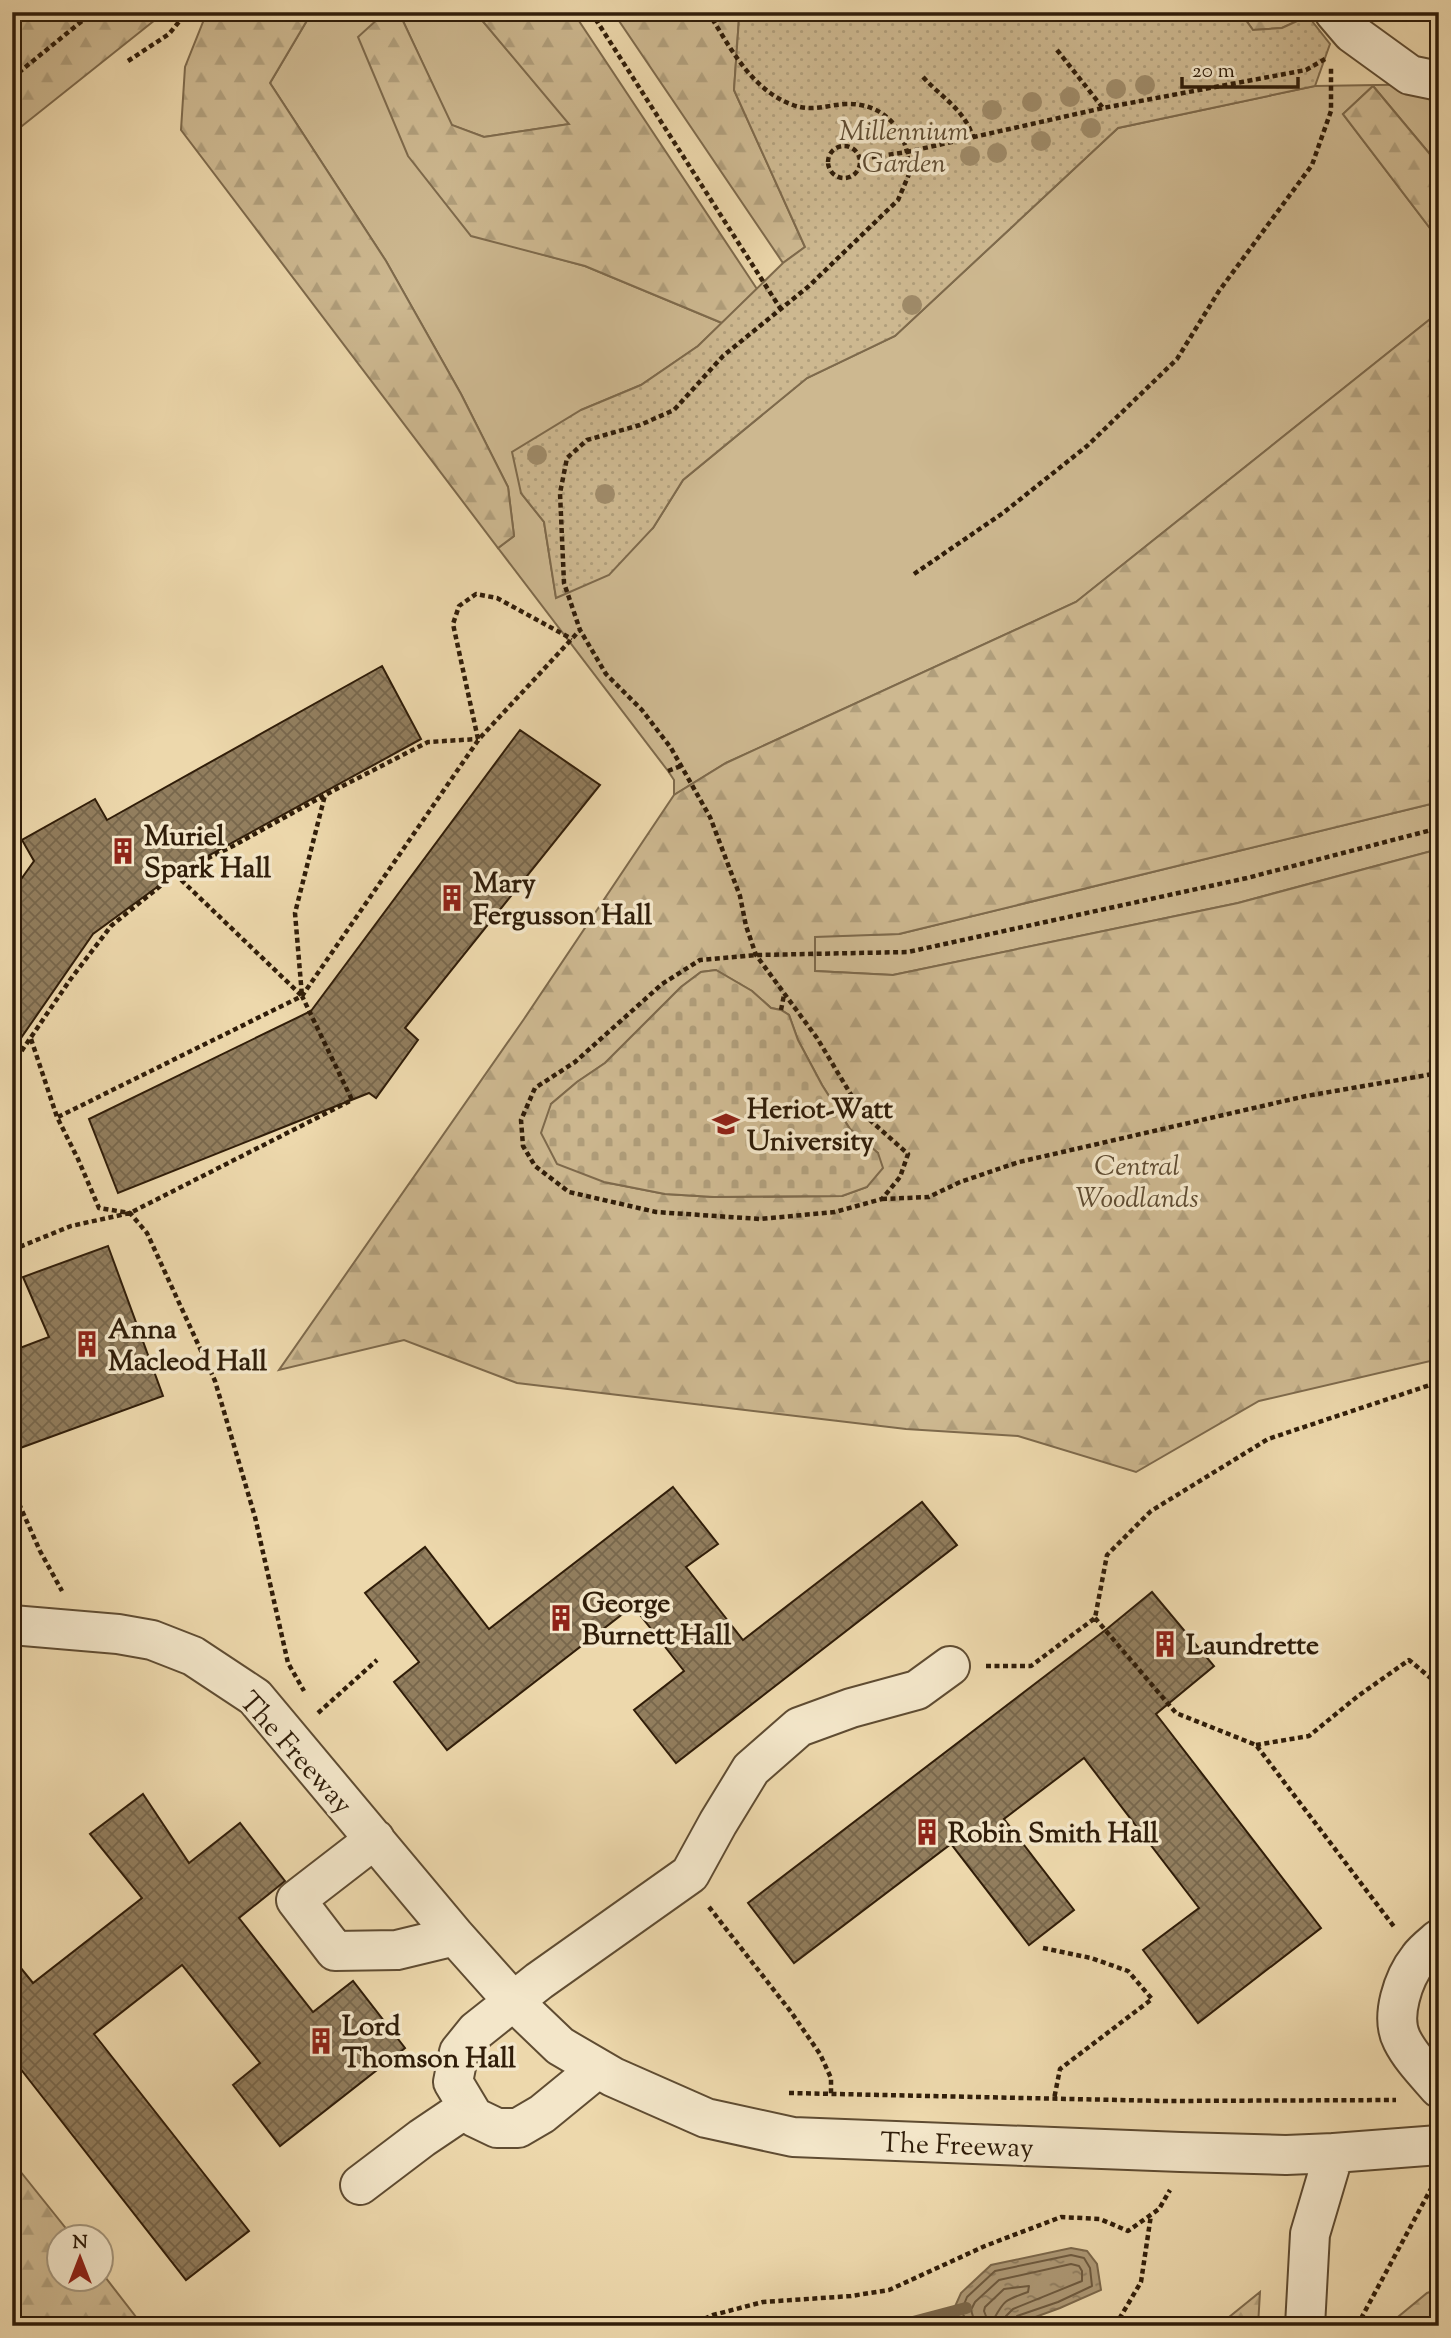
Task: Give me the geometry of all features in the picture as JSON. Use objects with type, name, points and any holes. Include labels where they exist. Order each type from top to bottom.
[{"type":"lane","points":[[1339,34],[1410,75],[1439,81]]},
{"type":"lane","name":"The Freeway","points":[[12,1625],[118,1634],[152,1640],[193,1656],[255,1697],[455,1936],[513,2001],[560,2046],[597,2069],[706,2118],[793,2137],[1181,2152],[1286,2155],[1439,2145]]},
{"type":"lane","points":[[597,2069],[542,2114],[518,2128],[497,2128],[474,2117],[453,2082],[459,2052],[476,2031],[513,2001],[690,1874],[751,1769],[799,1727],[917,1689],[950,1666]]},
{"type":"lane","points":[[376,1839],[296,1900],[335,1951],[397,1950],[455,1936]]},
{"type":"lane","points":[[1422,2094],[1422,2069],[1401,2038],[1396,2012],[1403,1990],[1428,1949]]},
{"type":"lane","points":[[359,2185],[468,2107]]},
{"type":"lane","points":[[1305,2326],[1310,2234],[1334,2153]]},
{"type":"lane","points":[[1286,2155],[1310,2234]]},
{"type":"path","points":[[12,78],[93,12]]},
{"type":"path","points":[[128,61],[169,34],[187,12]]},
{"type":"path","points":[[591,12],[780,308]]},
{"type":"path","points":[[708,12],[738,61],[754,79],[774,95],[793,105],[817,110],[843,104],[860,104],[880,112],[895,124],[904,138],[909,172],[898,200],[809,286],[723,356],[674,410],[640,425],[587,440],[567,458],[560,493],[564,583],[580,630],[606,674],[642,710],[671,748],[710,817],[730,867],[756,955],[817,1038],[862,1113],[908,1154],[900,1177],[882,1199]]},
{"type":"path","points":[[860,159],[907,152],[1103,108],[1306,70],[1339,34]]},
{"type":"path","points":[[914,574],[1003,513],[1087,446],[1177,359],[1219,290],[1311,164],[1331,111],[1339,34]]},
{"type":"path","points":[[1057,50],[1103,108]]},
{"type":"path","points":[[923,77],[963,115],[973,137]]},
{"type":"path","points":[[844,146],[855,150],[860,159],[858,170],[852,176],[841,179],[832,174],[827,163],[834,148],[844,146]]},
{"type":"path","points":[[478,739],[453,624],[459,606],[476,594],[497,598],[572,639]]},
{"type":"path","points":[[57,1117],[302,996],[478,739],[580,630]]},
{"type":"path","points":[[12,1065],[111,926],[175,874],[428,742],[478,739]]},
{"type":"path","points":[[668,771],[681,766]]},
{"type":"path","points":[[302,996],[295,912],[325,795]]},
{"type":"path","points":[[1439,828],[1247,878],[908,952],[756,955],[700,960],[662,984],[575,1062],[536,1088],[521,1120],[523,1146],[535,1166],[569,1192],[656,1212],[760,1219],[835,1212],[882,1199],[929,1197],[960,1182],[1019,1163],[1306,1096],[1439,1073]]},
{"type":"path","points":[[12,1250],[71,1226],[130,1213],[352,1100],[302,996],[175,874]]},
{"type":"path","points":[[781,1010],[784,994]]},
{"type":"path","points":[[31,1039],[57,1117],[99,1208],[130,1213],[147,1233],[215,1381],[255,1517],[288,1663],[306,1693]]},
{"type":"path","points":[[950,1666],[1031,1666],[1095,1618],[1107,1555],[1151,1511],[1268,1439],[1439,1382]]},
{"type":"path","points":[[12,1488],[40,1551]]},
{"type":"path","points":[[1095,1618],[1176,1713],[1256,1745],[1428,1949]]},
{"type":"path","points":[[317,1713],[377,1660]]},
{"type":"path","points":[[1256,1745],[1309,1736],[1358,1696],[1409,1660],[1439,1685]]},
{"type":"path","points":[[311,1703],[326,1724]]},
{"type":"path","points":[[690,1874],[689,1881],[791,2012],[820,2054],[831,2078],[831,2095]]},
{"type":"path","points":[[1043,1948],[1091,1958],[1128,1971],[1152,1999],[1060,2069],[1054,2099]]},
{"type":"path","points":[[779,2091],[831,2095],[1342,2102],[1422,2094]]},
{"type":"path","points":[[689,2326],[713,2315],[763,2302],[851,2296],[889,2290],[985,2246],[1061,2217],[1100,2219],[1128,2231],[1159,2209],[1177,2178],[1181,2152]]},
{"type":"path","points":[[1357,2326],[1439,2175]]},
{"type":"path","points":[[1115,2326],[1141,2282],[1151,2215]]},
{"type":"green space","points":[[28,12],[165,12],[12,134],[12,25]]},
{"type":"green space","points":[[207,12],[312,12],[270,83],[386,261],[461,394],[508,487],[514,536],[498,548],[181,130],[185,67]]},
{"type":"green space","points":[[312,12],[475,12],[570,124],[484,137],[451,125],[403,21],[471,235],[585,266],[722,323],[698,346],[641,385],[581,410],[521,493],[544,522],[556,597],[653,528],[683,480],[807,378],[895,336],[1118,128],[1315,86],[1439,84],[1439,165],[1373,86],[1343,114],[1439,240],[1439,312],[1076,602],[726,763],[674,795],[674,780],[668,771],[498,548],[514,536],[508,487],[461,394],[386,261],[270,83]]},
{"type":"green space","points":[[475,12],[573,12],[757,289],[722,323],[585,266],[471,236],[408,156],[358,37],[381,16],[403,21],[452,125],[484,137],[569,124]]},
{"type":"green space","points":[[613,12],[775,12],[739,18],[734,90],[805,247],[783,263]]},
{"type":"green space","name":"Millennium Garden","points":[[775,12],[1240,12],[1253,30],[1282,28],[1308,16],[1330,44],[1315,86],[1118,128],[895,336],[807,378],[683,480],[653,528],[609,575],[556,598],[544,522],[521,493],[512,452],[581,410],[641,385],[698,346],[783,263],[805,247],[734,90],[739,18]]},
{"type":"green space","points":[[1240,12],[1305,12],[1308,16],[1282,28],[1253,30]]},
{"type":"green space","points":[[1373,86],[1439,165],[1439,240],[1343,114]]},
{"type":"green space","name":"Central Woodlands","points":[[1439,312],[1439,802],[899,934],[815,937],[815,971],[893,975],[1238,903],[1439,849],[1439,1359],[1259,1401],[1136,1472],[1018,1436],[906,1429],[517,1383],[404,1340],[279,1370],[524,1019],[674,795],[726,763],[1076,602]],"holes":[[[716,970],[752,991],[771,1008],[789,1015],[798,1040],[822,1085],[850,1129],[878,1153],[867,1187],[842,1196],[714,1197],[665,1194],[604,1182],[551,1104],[605,1063],[681,987],[701,972]]]},
{"type":"green space","points":[[1439,802],[1439,849],[1238,903],[893,975],[815,971],[815,936],[899,934]]},
{"type":"green space","points":[[716,970],[752,991],[771,1008],[789,1015],[798,1040],[822,1085],[850,1129],[878,1153],[883,1168],[867,1187],[842,1196],[714,1197],[665,1194],[604,1182],[557,1164],[541,1133],[551,1104],[605,1063],[681,987],[701,972]]},
{"type":"green space","points":[[12,2161],[61,2222],[46,2222],[46,2292],[116,2291],[143,2326],[12,2326]]},
{"type":"green space","points":[[1439,2289],[1439,2326],[1387,2326],[1427,2293]]},
{"type":"green space","points":[[1260,2292],[1258,2326],[1218,2326]]},
{"type":"water","points":[[1071,2248],[1087,2251],[1097,2264],[1101,2290],[1011,2326],[961,2324],[952,2313],[961,2293],[991,2265]]},
{"type":"building","name":"Muriel Spark Hall","points":[[382,666],[421,739],[175,874],[93,934],[12,1051],[12,892],[34,861],[22,840],[95,799],[107,820]]},
{"type":"building","name":"Mary Fergusson Hall","points":[[520,730],[600,785],[405,1028],[418,1040],[376,1098],[369,1093],[118,1193],[89,1119],[311,1011]]},
{"type":"building","name":"Anna Macleod Hall","points":[[108,1246],[163,1396],[12,1451],[12,1351],[49,1337],[23,1277]]},
{"type":"building","name":"George Burnett Hall","points":[[673,1487],[718,1544],[686,1567],[743,1640],[922,1502],[957,1545],[676,1763],[634,1710],[684,1671],[633,1606],[447,1750],[394,1682],[419,1662],[365,1593],[425,1547],[489,1629]]},
{"type":"building","name":"Robin Smith Hall","points":[[1152,1592],[1214,1666],[1156,1714],[1321,1928],[1198,2023],[1143,1950],[1199,1908],[1084,1758],[1004,1819],[1074,1910],[1029,1945],[951,1844],[794,1963],[748,1903]]},
{"type":"building","name":"Lord Thomson Hall","points":[[143,1794],[189,1863],[240,1823],[285,1881],[239,1918],[313,2012],[353,1981],[405,2048],[280,2146],[233,2085],[260,2063],[182,1965],[94,2034],[249,2231],[186,2280],[12,2058],[12,1957],[33,1983],[142,1898],[90,1834]]},
{"type":"waterway","points":[[898,2326],[966,2308]]},
{"type":"place","name":"Muriel Spark Hall","points":[[123,851]]},
{"type":"place","name":"Mary Fergusson Hall","points":[[452,898]]},
{"type":"place","name":"Heriot-Watt University","points":[[726,1124]]},
{"type":"place","name":"Anna Macleod Hall","points":[[87,1344]]},
{"type":"place","name":"George Burnett Hall","points":[[561,1618]]},
{"type":"place","name":"Laundrette","points":[[1165,1644]]},
{"type":"place","name":"Robin Smith Hall","points":[[927,1832]]},
{"type":"place","name":"Lord Thomson Hall","points":[[321,2041]]}]
